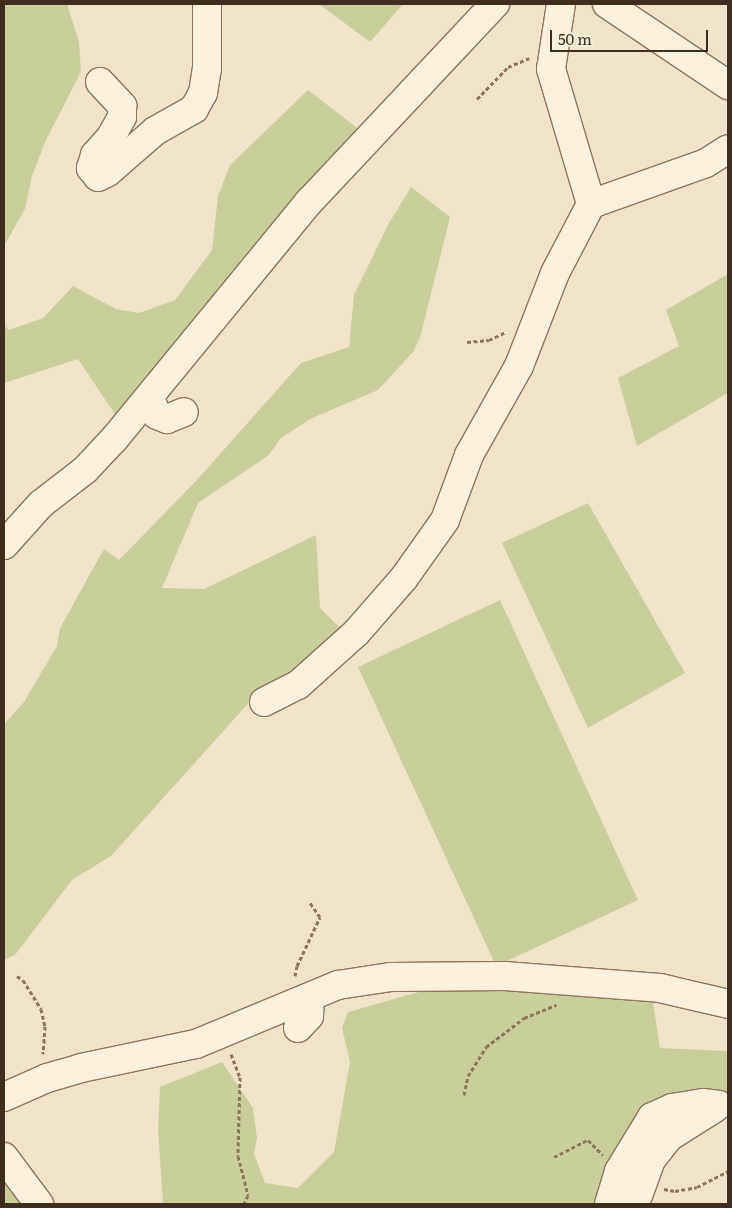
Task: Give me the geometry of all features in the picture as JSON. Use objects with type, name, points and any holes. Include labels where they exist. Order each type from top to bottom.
[{"type":"street","points":[[100,82],[122,106],[122,117],[111,137],[95,155],[91,168],[98,177],[108,172],[155,131],[194,109],[203,93],[207,69],[207,4]]},
{"type":"street","points":[[4,545],[41,504],[85,470],[150,398],[309,202],[495,4]]},
{"type":"street","points":[[562,4],[551,69],[555,90],[591,204]]},
{"type":"street","points":[[607,4],[728,85]]},
{"type":"street","points":[[264,702],[298,685],[319,669],[404,578],[445,520],[469,455],[519,366],[538,322],[555,273],[591,204],[706,162],[728,149]]},
{"type":"street","points":[[150,398],[156,415],[167,419],[184,412]]},
{"type":"street","points":[[4,1097],[43,1080],[81,1068],[196,1044],[224,1032],[302,1009],[338,985],[390,977],[505,976],[660,988],[728,1004]]},
{"type":"street","points":[[609,1204],[619,1171],[652,1118],[672,1108],[695,1104],[723,1104]]},
{"type":"street","points":[[635,1204],[646,1172],[669,1137],[723,1104]]},
{"type":"street","points":[[4,1157],[40,1204]]},
{"type":"path","points":[[477,99],[508,67],[553,50]]},
{"type":"path","points":[[467,342],[489,340],[538,322]]},
{"type":"path","points":[[302,1009],[297,966],[320,918],[309,901]]},
{"type":"path","points":[[16,976],[23,980],[41,1009],[45,1026],[43,1080]]},
{"type":"path","points":[[464,1095],[468,1076],[486,1047],[524,1018],[559,1004]]},
{"type":"path","points":[[224,1032],[240,1077],[238,1156],[248,1196],[244,1204]]},
{"type":"path","points":[[554,1157],[588,1140],[619,1171]]},
{"type":"path","points":[[646,1172],[659,1188],[675,1192],[697,1187],[728,1171]]},
{"type":"green space","points":[[4,4],[67,4],[79,42],[81,72],[46,140],[32,176],[25,209],[4,246]]},
{"type":"green space","points":[[319,4],[403,4],[370,42]]},
{"type":"green space","points":[[308,90],[360,130],[121,423],[78,359],[4,383],[4,325],[9,330],[43,318],[73,286],[116,309],[139,313],[175,300],[212,250],[218,196],[230,165]]},
{"type":"green space","points":[[411,187],[450,217],[420,338],[413,352],[378,390],[310,419],[280,439],[269,455],[198,503],[162,588],[204,589],[316,535],[320,608],[344,632],[254,697],[111,856],[72,880],[15,955],[4,960],[4,724],[24,702],[57,646],[60,628],[104,549],[119,560],[196,481],[301,363],[349,347],[354,295],[389,223]]},
{"type":"green space","points":[[728,274],[728,393],[637,446],[618,378],[679,346],[666,310]]},
{"type":"green space","points":[[588,503],[685,673],[588,728],[502,543]]},
{"type":"green space","points":[[500,600],[638,900],[496,966],[358,667]]},
{"type":"green space","points":[[440,986],[652,996],[660,1048],[728,1051],[728,1103],[668,1153],[635,1204],[163,1204],[158,1129],[160,1087],[222,1062],[253,1108],[257,1138],[254,1154],[265,1183],[298,1188],[334,1152],[350,1062],[342,1028],[348,1012]]},
{"type":"green space","points":[[4,1144],[31,1204],[4,1204]]}]
